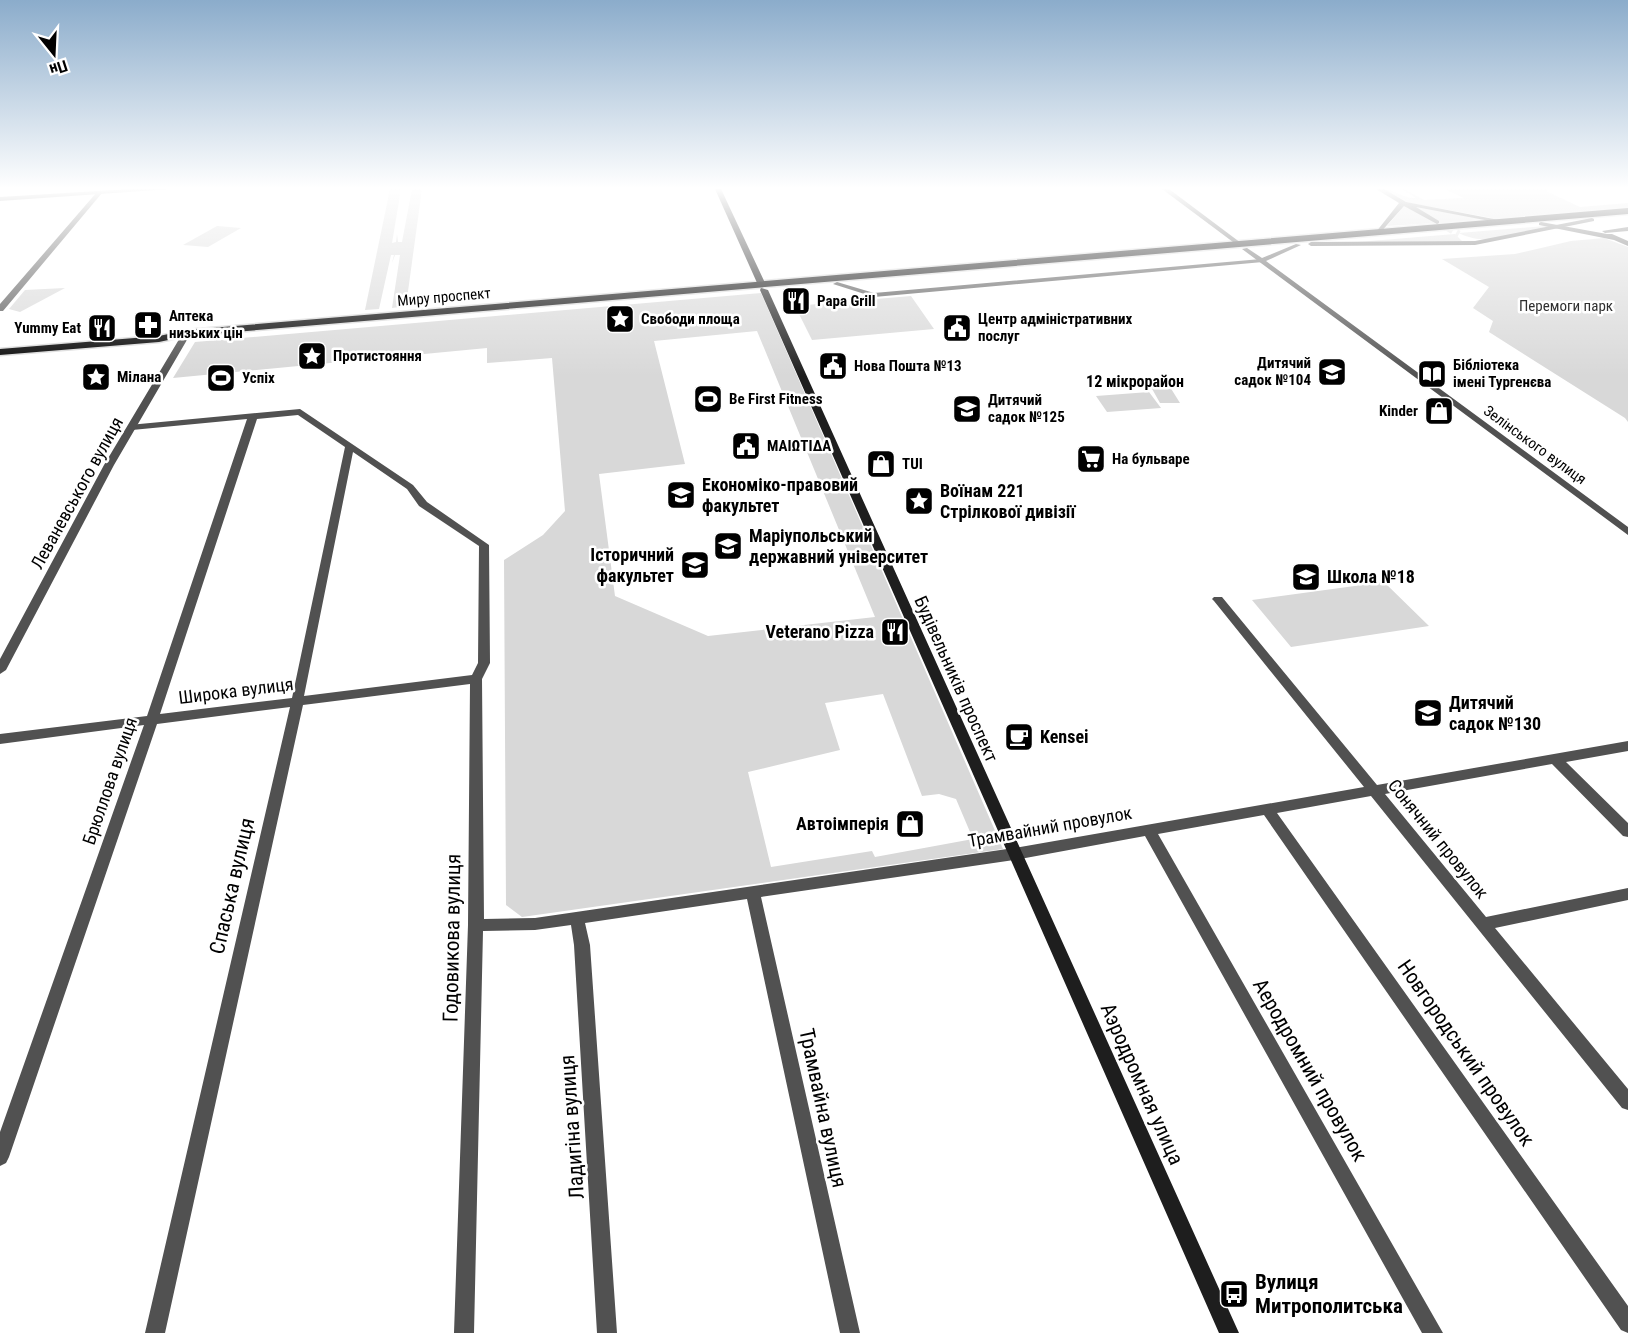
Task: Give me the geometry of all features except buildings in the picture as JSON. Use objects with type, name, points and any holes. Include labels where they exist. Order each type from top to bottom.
[{"type":"highway","name":"Миру проспект","points":[[0,352],[1193,251]]},
{"type":"highway","name":"Миру проспект","points":[[763,288],[837,284],[1196,251]]},
{"type":"main road","name":"Будівельників проспект","points":[[746,251],[1014,854]]},
{"type":"main road","name":"Аэродромная улица","points":[[1014,854],[1229,1333]]},
{"type":"street","points":[[0,309],[50,251]]},
{"type":"street","name":"Зелінського вулиця","points":[[1248,251],[1628,532]]},
{"type":"street","points":[[837,284],[874,295],[1261,261],[1284,251]]},
{"type":"street","name":"Леваневського вулиця","points":[[0,670],[132,426],[185,337]]},
{"type":"street","points":[[132,426],[300,412],[349,448]]},
{"type":"street","name":"Брюллова вулиця","points":[[0,1157],[152,720],[253,416]]},
{"type":"street","name":"Годовикова вулиця","points":[[349,448],[410,487],[423,504],[484,545],[484,663],[476,679],[476,925],[464,1333]]},
{"type":"street","name":"Спаська вулиця","points":[[155,1333],[297,702],[349,448]]},
{"type":"street","name":"Сонячний провулок","points":[[1218,599],[1482,924],[1622,1086],[1628,1102]]},
{"type":"street","name":"Широка вулиця","points":[[0,739],[476,679]]},
{"type":"street","name":"Трамвайний провулок","points":[[476,925],[536,924],[1014,854],[1628,746]]},
{"type":"street","points":[[1555,759],[1628,832]]},
{"type":"street","name":"Новгородський провулок","points":[[1267,809],[1628,1323]]},
{"type":"street","name":"Аеродромний провулок","points":[[1148,830],[1433,1333]]},
{"type":"street","name":"Трамвайна вулиця","points":[[753,892],[850,1333]]},
{"type":"street","points":[[1482,924],[1628,894]]},
{"type":"street","name":"Ладигіна вулиця","points":[[577,918],[582,945],[608,1333]]},
{"type":"green space","points":[[377,251],[413,251],[406,306],[392,308],[400,255],[395,255],[392,263],[394,255],[391,255],[379,309],[365,310]]},
{"type":"green space","name":"Перемоги парк","points":[[1527,251],[1628,251],[1628,422],[1489,332],[1493,321],[1473,308],[1489,287],[1442,259]]},
{"type":"green space","points":[[65,288],[20,312],[9,309],[25,290]]},
{"type":"green space","points":[[761,293],[1003,849],[522,917],[506,905],[504,560],[543,535],[565,511],[552,358],[487,363],[487,348],[173,378],[195,342]],"holes":[[[757,331],[875,617],[708,636],[615,596],[599,474],[685,464],[654,341]],[[883,694],[922,796],[939,794],[956,799],[973,839],[875,857],[872,851],[771,867],[748,772],[840,750],[825,703]]]},
{"type":"green space","points":[[911,296],[934,329],[812,340],[795,306]]},
{"type":"green space","points":[[1151,387],[1170,387],[1180,403],[1160,403]]},
{"type":"green space","points":[[1149,392],[1161,408],[1107,412],[1096,396]]},
{"type":"green space","points":[[1384,582],[1429,626],[1291,647],[1252,600]]},
{"type":"place","name":"Papa Grill","points":[[796,301]]},
{"type":"place","name":"Свободи площа","points":[[620,319]]},
{"type":"place","name":"Аптека низьких цін","points":[[148,325]]},
{"type":"place","name":"Yummy Eat","points":[[102,328]]},
{"type":"place","name":"Центр адміністративних послуг","points":[[957,328]]},
{"type":"place","name":"Протистояння","points":[[312,356]]},
{"type":"place","name":"Нова Пошта №13","points":[[833,366]]},
{"type":"place","name":"Дитячий садок №104","points":[[1332,372]]},
{"type":"place","name":"Бібліотека імені Тургенєва","points":[[1432,374]]},
{"type":"place","name":"Мілана","points":[[96,377]]},
{"type":"place","name":"Успіх","points":[[221,378]]},
{"type":"place","name":"Be First Fitness","points":[[708,399]]},
{"type":"place","name":"Дитячий садок №125","points":[[967,409]]},
{"type":"place","name":"Kinder","points":[[1439,411]]},
{"type":"place","name":"ΜΑΙΩΤΙΔΑ","points":[[746,446]]},
{"type":"place","name":"На бульваре","points":[[1091,459]]},
{"type":"place","name":"TUI","points":[[881,464]]},
{"type":"place","name":"Економіко-правовий факультет","points":[[681,495]]},
{"type":"place","name":"Воїнам 221 Стрілкової дивізії","points":[[919,501]]},
{"type":"place","name":"Маріупольський державний університет","points":[[728,546]]},
{"type":"place","name":"Історичний факультет","points":[[695,565]]},
{"type":"place","name":"Школа №18","points":[[1306,577]]},
{"type":"place","name":"Veterano Pizza","points":[[895,632]]},
{"type":"place","name":"Дитячий садок №130","points":[[1428,713]]},
{"type":"place","name":"Kensei","points":[[1019,737]]},
{"type":"place","name":"Автоімперія","points":[[910,824]]},
{"type":"place","name":"Вулиця Митрополитська","points":[[1234,1294]]},
{"type":"district","name":"12 мікрорайон","points":[[1135,381]]}]
